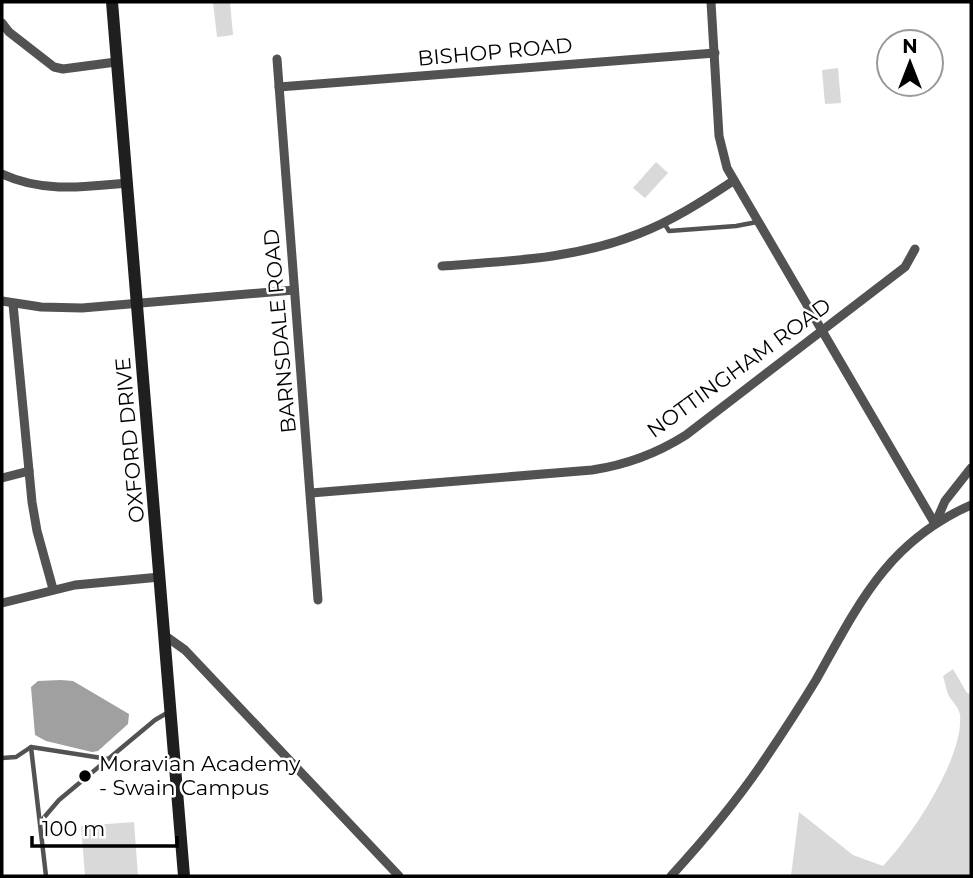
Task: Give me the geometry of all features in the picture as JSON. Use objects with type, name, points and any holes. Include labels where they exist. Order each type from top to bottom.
[{"type":"main road","name":"OXFORD DRIVE","points":[[112,2],[184,876]]},
{"type":"street","points":[[711,2],[719,136],[733,181],[935,524]]},
{"type":"street","points":[[2,23],[9,32],[54,67],[63,69],[116,62]]},
{"type":"street","name":"BISHOP ROAD","points":[[279,87],[715,53]]},
{"type":"street","name":"BARNSDALE ROAD","points":[[277,59],[318,600]]},
{"type":"street","points":[[2,174],[30,184],[52,187],[127,183]]},
{"type":"street","points":[[442,267],[525,260],[577,252],[639,233],[664,222],[733,181]]},
{"type":"street","name":"NOTTINGHAM ROAD","points":[[311,493],[592,470],[631,462],[685,435],[905,267],[915,250]]},
{"type":"street","points":[[2,301],[61,308],[294,290]]},
{"type":"street","points":[[13,304],[37,531],[53,589]]},
{"type":"street","points":[[935,524],[945,501],[971,467]]},
{"type":"street","points":[[2,478],[29,471]]},
{"type":"street","points":[[671,876],[760,766],[814,682],[865,594],[901,551],[935,524],[971,505]]},
{"type":"street","points":[[2,603],[53,589],[160,577]]},
{"type":"street","points":[[164,635],[185,650],[399,876]]},
{"type":"lane","points":[[664,222],[668,231],[757,222]]},
{"type":"lane","points":[[41,821],[58,800],[155,720],[171,711]]},
{"type":"lane","points":[[2,758],[16,757],[31,747],[109,759]]},
{"type":"lane","points":[[31,747],[46,876]]},
{"type":"shaded area","points":[[213,2],[230,2],[233,35],[217,37]]},
{"type":"shaded area","points":[[838,68],[841,103],[825,104],[822,70]]},
{"type":"shaded area","points":[[656,162],[668,173],[645,198],[633,188]]},
{"type":"shaded area","points":[[953,669],[967,693],[971,694],[971,876],[791,876],[799,812],[853,855],[883,866],[895,853],[934,795],[954,752],[960,715],[948,694],[943,676]]},
{"type":"shaded area","points":[[38,681],[73,681],[129,714],[128,724],[98,751],[92,752],[46,741],[35,735],[31,687]]},
{"type":"shaded area","points":[[134,822],[138,876],[85,876],[81,826]]},
{"type":"place","name":"Moravian Academy - Swain Campus","points":[[85,776]]}]
